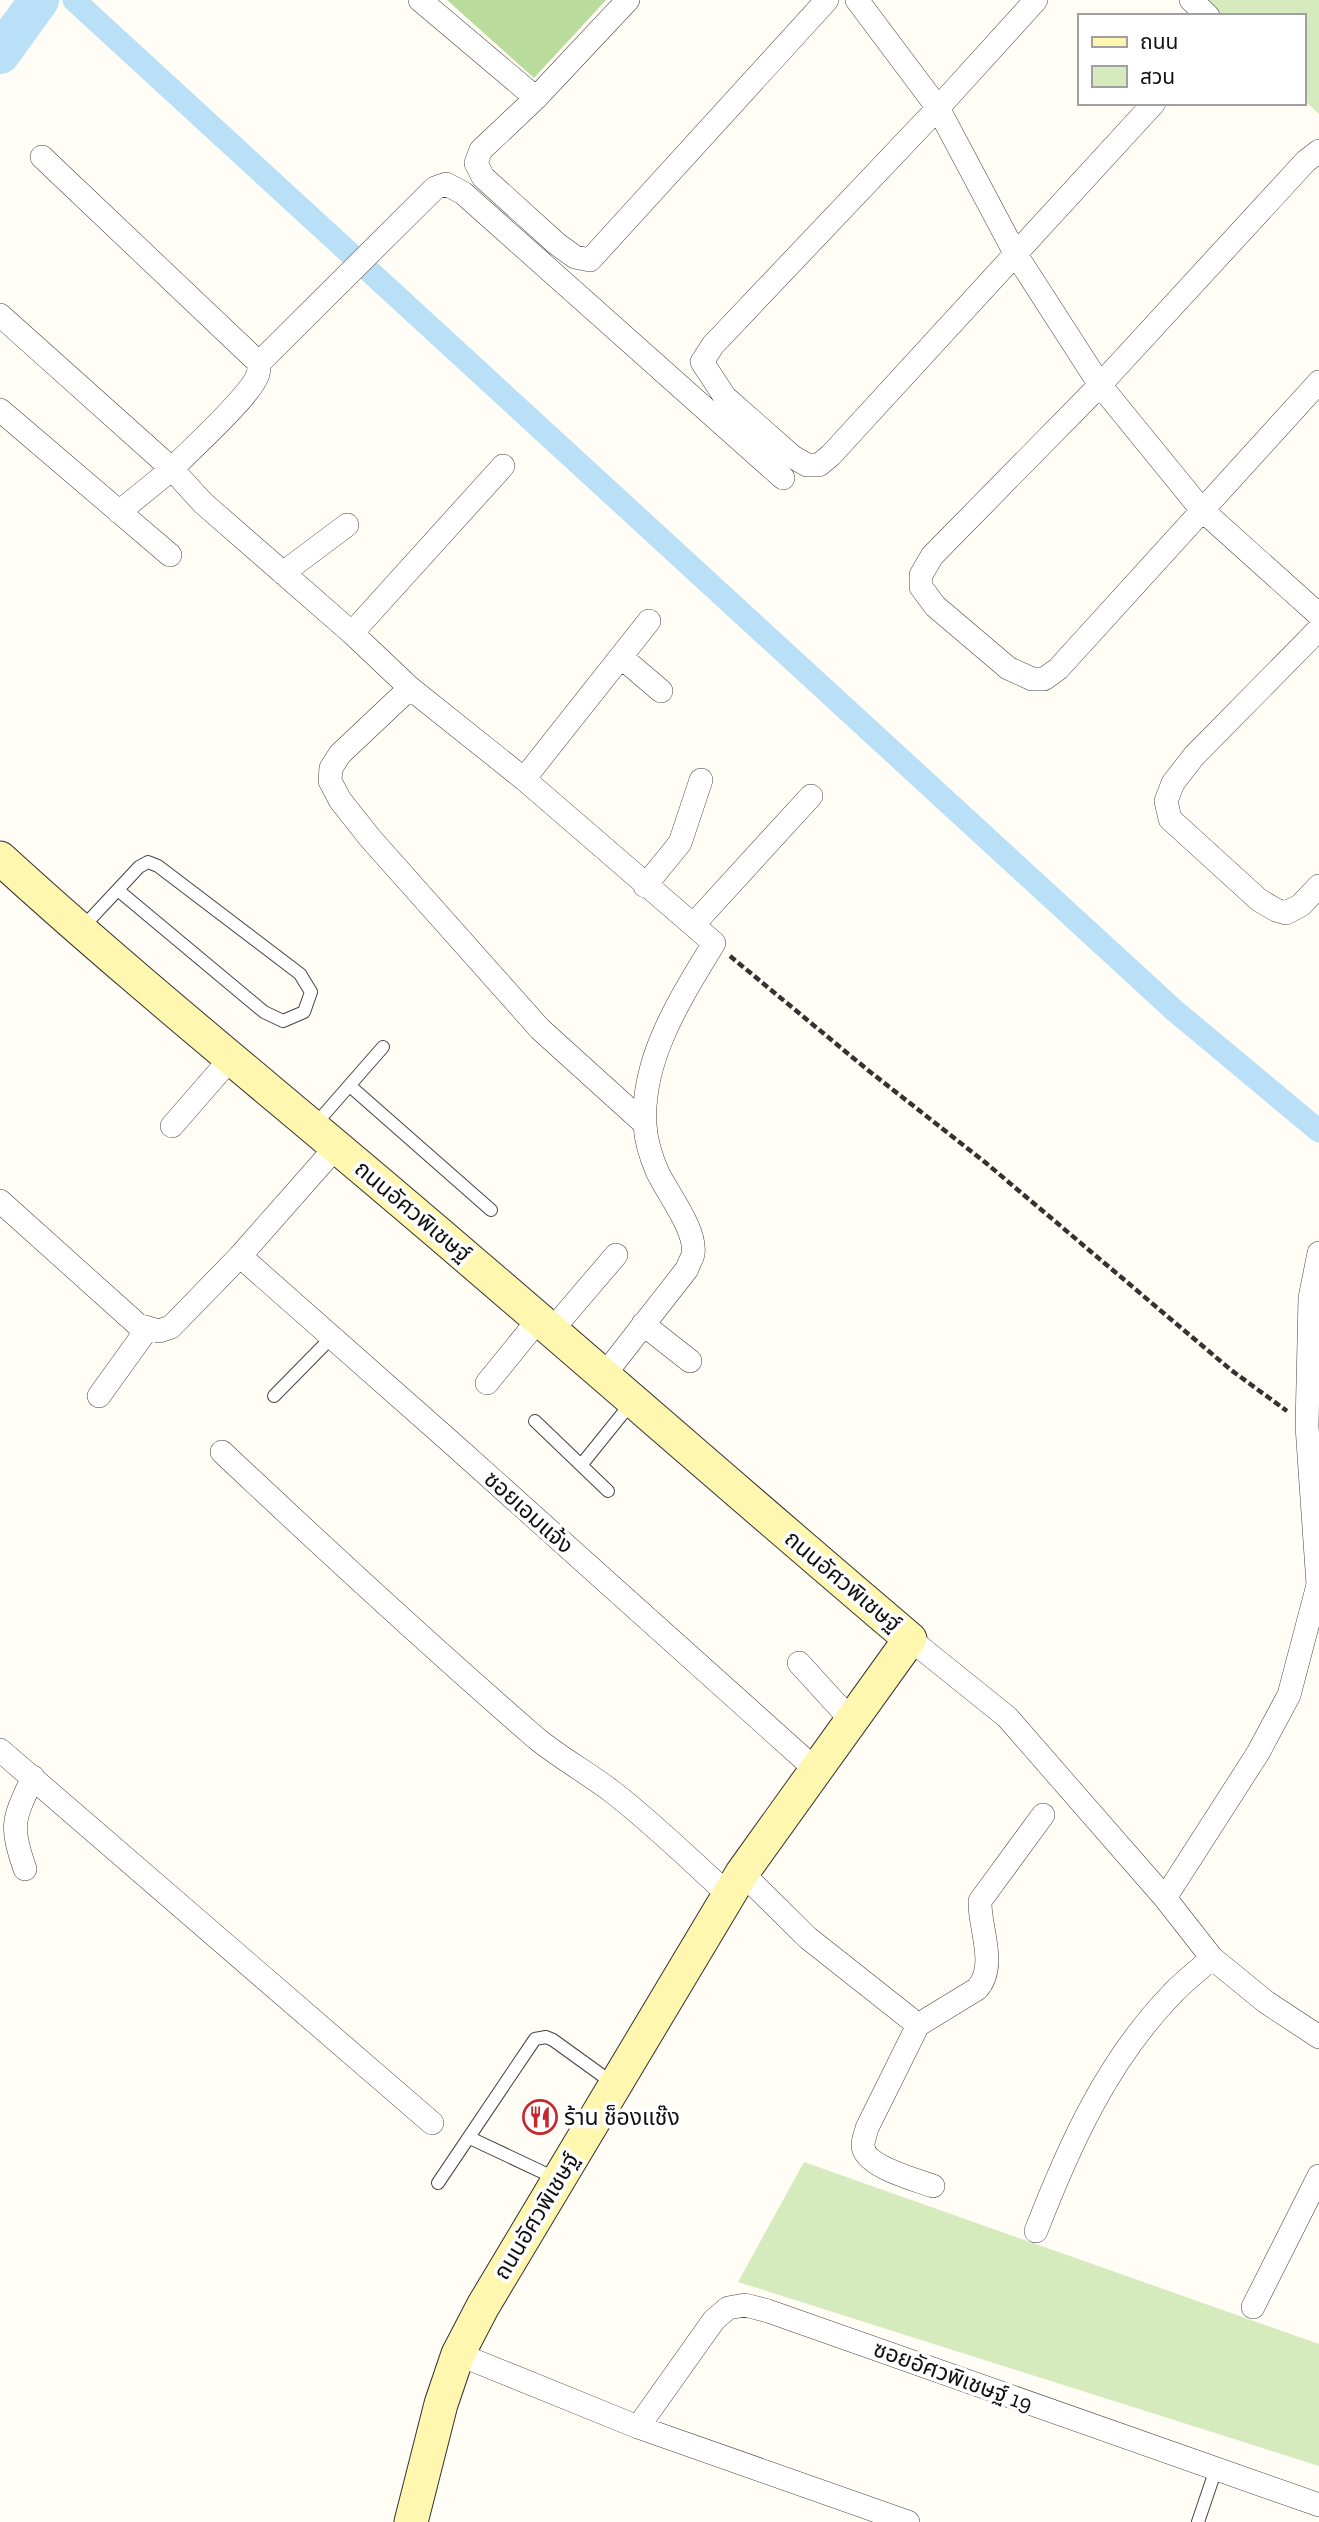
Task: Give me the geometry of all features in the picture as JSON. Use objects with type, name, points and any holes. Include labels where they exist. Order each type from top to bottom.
[{"type":"street","points":[[420,0],[536,98]]},
{"type":"street","points":[[628,0],[536,98],[481,150],[476,163],[483,177],[557,244],[575,257],[590,260],[827,0]]},
{"type":"street","points":[[858,0],[938,108],[1015,253],[1100,385],[1201,509],[1318,615],[1194,756],[1173,783],[1166,802],[1170,819],[1259,900],[1276,910],[1286,913],[1301,905],[1319,886]]},
{"type":"street","points":[[1036,0],[938,108],[713,345],[702,362],[718,387],[735,405],[793,457],[807,464],[819,465],[1152,105]]},
{"type":"street","points":[[1191,0],[1206,14]]},
{"type":"street","points":[[1319,151],[1306,161],[1100,385],[932,556],[921,575],[921,587],[935,606],[1008,668],[1031,679],[1044,679],[1058,669],[1319,382]]},
{"type":"street","points":[[42,157],[259,363]]},
{"type":"street","points":[[119,512],[172,469],[205,437],[251,386],[258,374],[259,363],[435,188],[446,184],[463,193],[783,478]]},
{"type":"street","points":[[0,315],[172,469],[203,503],[352,633],[410,688],[524,779],[714,943],[686,989],[652,1060],[645,1124],[648,1146],[658,1173],[685,1223],[692,1240],[693,1254],[687,1269],[605,1374]]},
{"type":"street","points":[[0,410],[170,555]]},
{"type":"street","points":[[352,633],[503,466]]},
{"type":"street","points":[[283,573],[347,525]]},
{"type":"street","points":[[524,779],[649,621]]},
{"type":"street","points":[[621,657],[661,691]]},
{"type":"street","points":[[410,688],[340,754],[331,768],[330,781],[340,800],[370,838],[540,1029],[645,1124]]},
{"type":"street","points":[[645,886],[680,843],[701,780]]},
{"type":"street","points":[[693,925],[811,796]]},
{"type":"street","name":"ถนนอัศวพิเชษฐ์","points":[[0,858],[80,931],[605,1374],[910,1639],[735,1884],[483,2306],[458,2354],[441,2404],[411,2522]]},
{"type":"street","points":[[172,1126],[232,1057]]},
{"type":"street","points":[[0,1201],[138,1325],[159,1331],[171,1328],[240,1256],[325,1137]]},
{"type":"street","points":[[1165,1899],[1258,1754],[1289,1695],[1318,1586],[1307,1426],[1310,1298],[1319,1253]]},
{"type":"street","points":[[487,1383],[615,1255]]},
{"type":"street","name":"ซอยเอมแจ้ง","points":[[240,1256],[815,1769]]},
{"type":"street","points":[[643,1324],[690,1361]]},
{"type":"street","points":[[99,1396],[148,1328]]},
{"type":"street","points":[[222,1452],[364,1586],[550,1748],[808,1938],[918,2025]]},
{"type":"street","points":[[910,1639],[1007,1717],[1165,1899],[1212,1958],[1266,2002],[1319,2037]]},
{"type":"street","points":[[799,1663],[851,1720]]},
{"type":"street","points":[[3,1758],[33,1777],[432,2123]]},
{"type":"street","points":[[25,1869],[14,1825],[33,1777]]},
{"type":"street","points":[[933,2186],[878,2165],[867,2156],[862,2146],[867,2128],[918,2025],[976,1989],[984,1981],[985,1934],[980,1901],[1043,1815]]},
{"type":"street","points":[[1035,2231],[1063,2162],[1091,2106],[1126,2049],[1172,1994],[1212,1958]]},
{"type":"street","points":[[1253,2307],[1319,2176]]},
{"type":"street","name":"ซอยอัศวพิเชษฐ์ 19","points":[[638,2427],[713,2320],[728,2308],[745,2305],[824,2330],[1319,2505]]},
{"type":"street","points":[[458,2354],[638,2427],[908,2522]]},
{"type":"lane","points":[[80,931],[139,867],[148,862],[158,866],[300,974],[311,992],[304,1012],[283,1021],[264,1012],[119,891]]},
{"type":"lane","points":[[325,1137],[350,1086],[383,1047]]},
{"type":"lane","points":[[350,1086],[491,1210]]},
{"type":"lane","points":[[274,1396],[332,1337]]},
{"type":"lane","points":[[582,1464],[634,1399]]},
{"type":"lane","points":[[535,1421],[608,1491]]},
{"type":"lane","points":[[438,2183],[530,2043],[541,2036],[553,2040],[615,2085]]},
{"type":"lane","points":[[470,2138],[557,2179]]},
{"type":"lane","points":[[1198,2522],[1216,2469]]},
{"type":"path","points":[[714,943],[986,1163],[1231,1370],[1307,1426]]},
{"type":"green space","points":[[447,0],[606,0],[534,78]]},
{"type":"green space","points":[[1198,0],[1319,0],[1319,114],[1305,101],[1305,14],[1212,14]]},
{"type":"green space","points":[[804,2162],[1319,2344],[1319,2466],[738,2282]]},
{"type":"waterway","points":[[0,54],[39,0]]},
{"type":"waterway","points":[[74,0],[1175,1011],[1319,1131]]},
{"type":"place","name":"ร้าน ช็องแช๊ง","points":[[540,2117]]}]
